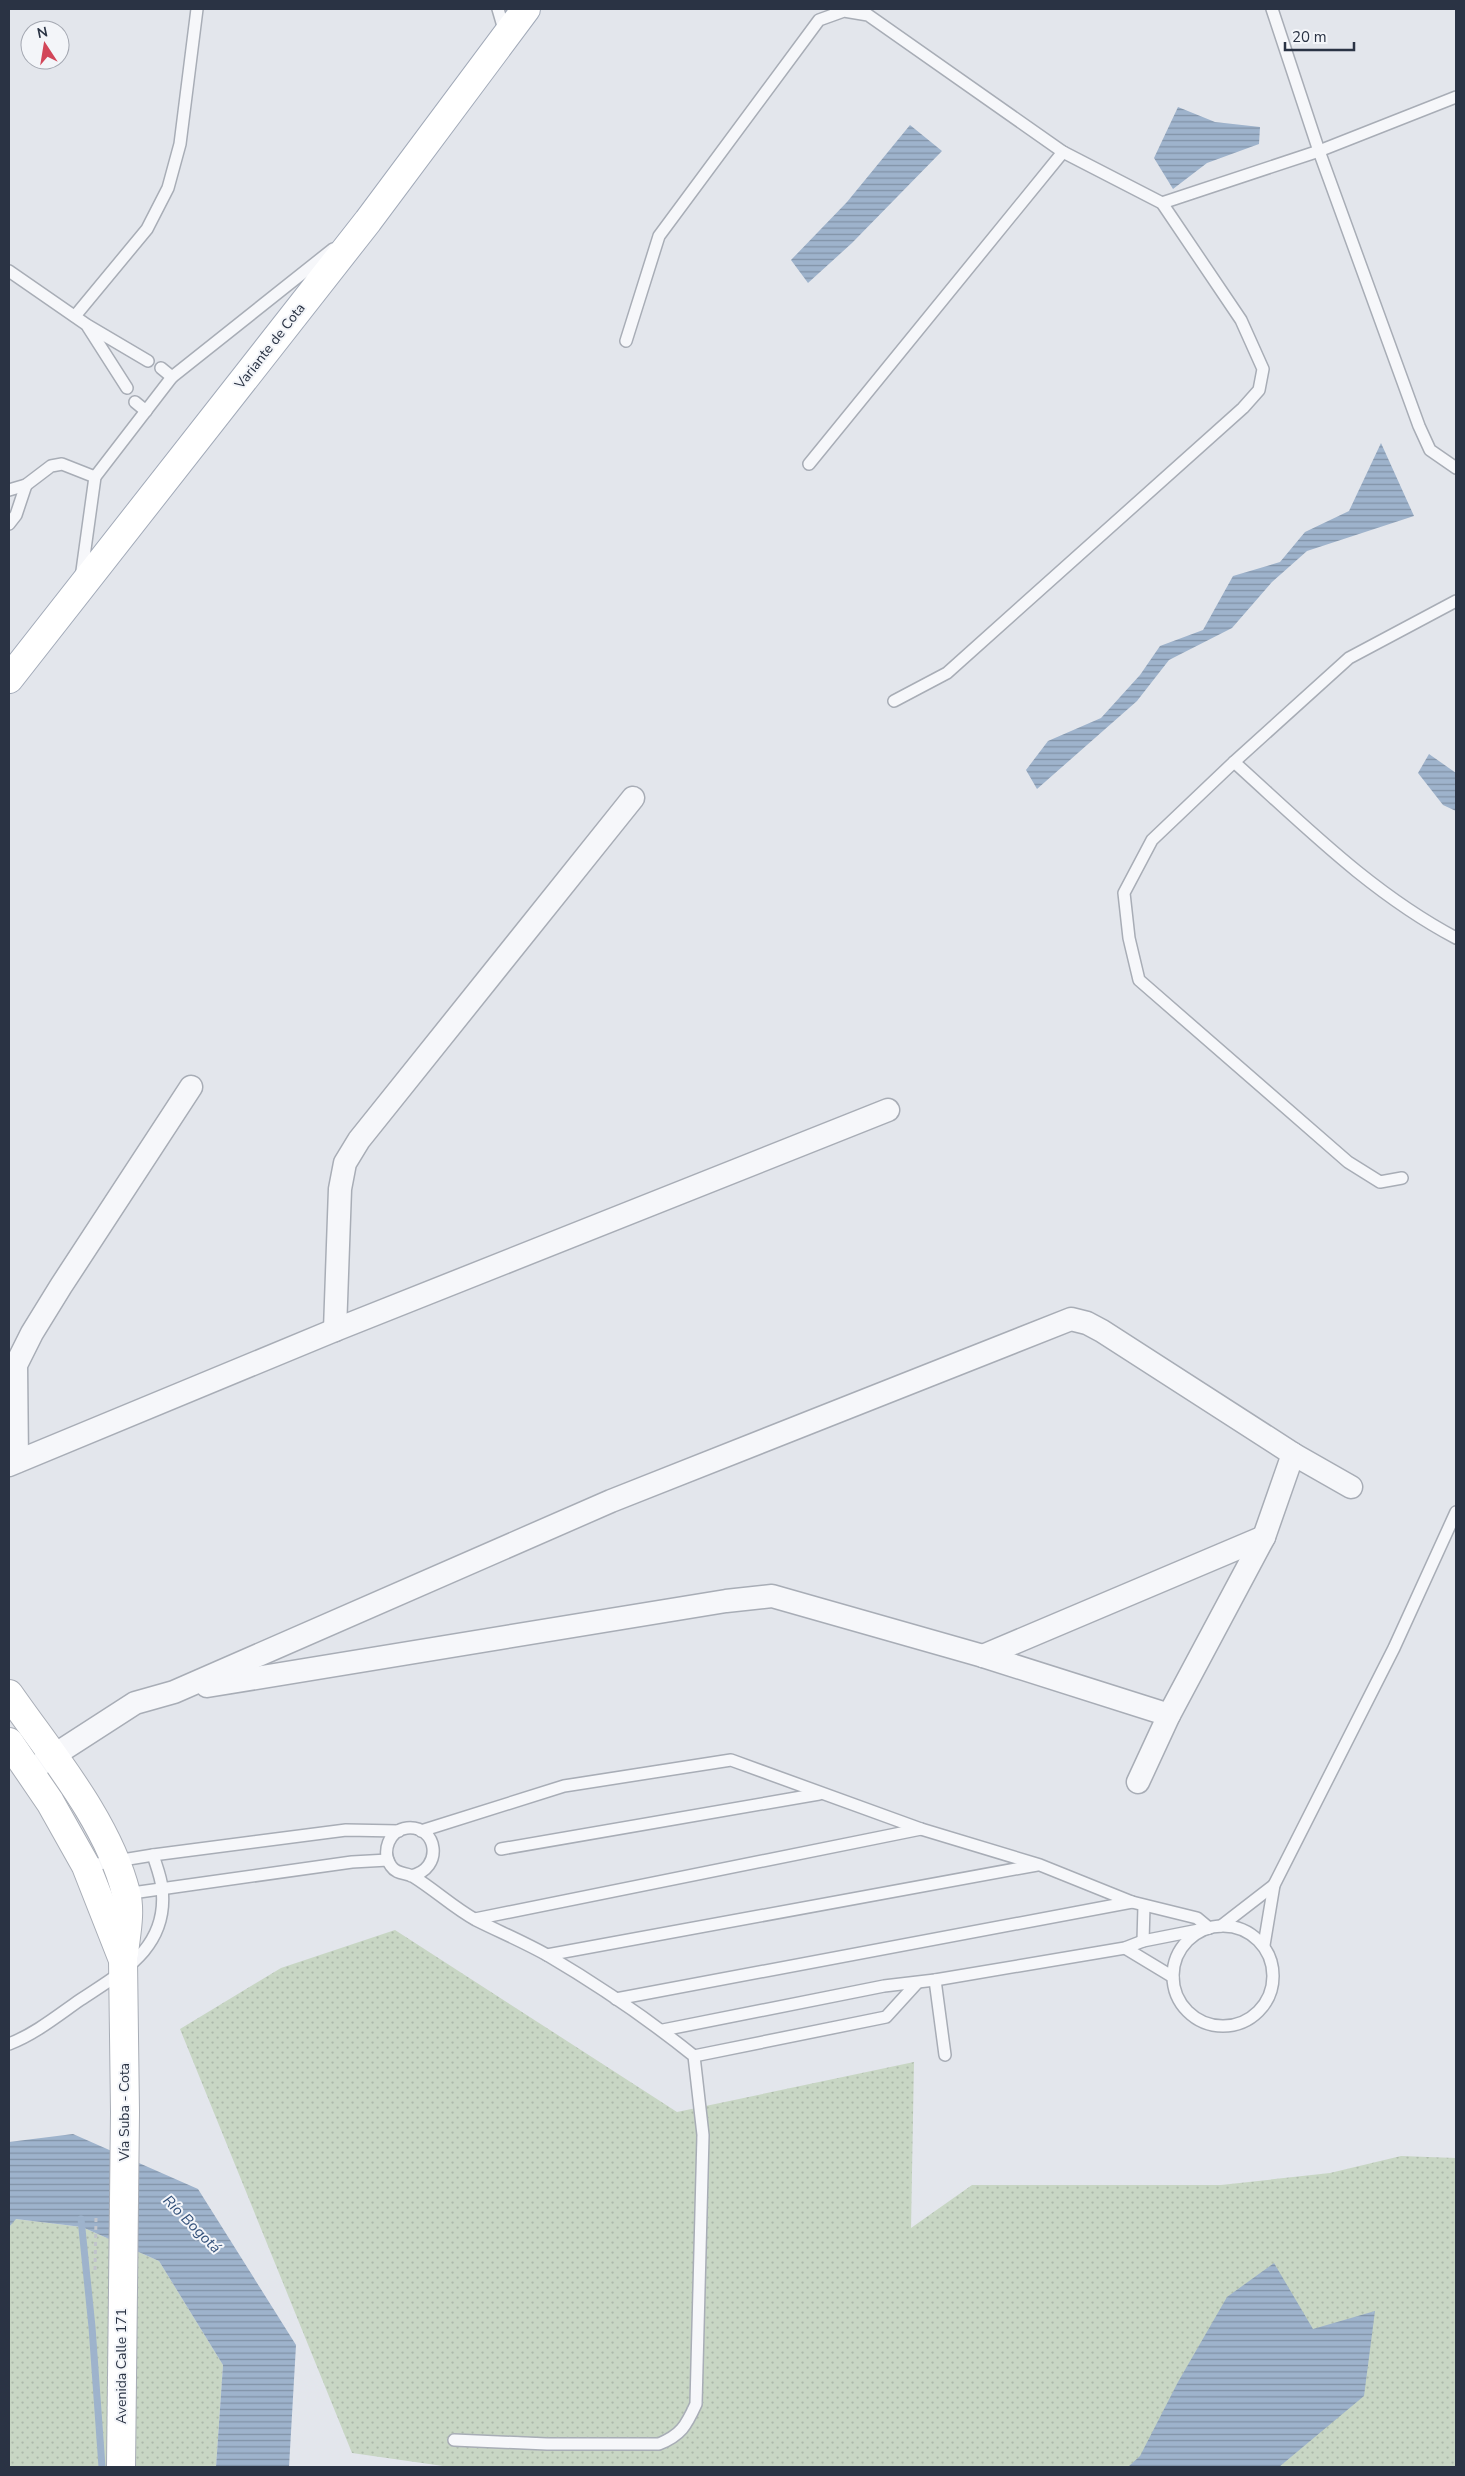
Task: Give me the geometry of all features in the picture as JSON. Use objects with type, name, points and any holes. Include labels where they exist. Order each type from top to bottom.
[{"type":"main road","name":"Variante de Cota","points":[[9,679],[368,221],[526,9]]},
{"type":"main road","name":"Vía Suba - Cota","points":[[9,1694],[86,1806],[114,1861],[114,1897],[123,1966],[125,2112],[122,2264]]},
{"type":"main road","name":"Vía Suba - Cota","points":[[9,1742],[50,1802],[86,1866],[114,1897]]},
{"type":"main road","name":"Avenida Calle 171","points":[[121,2467],[122,2264]]},
{"type":"street","points":[[335,1330],[340,1189],[345,1163],[358,1140],[633,798]]},
{"type":"street","points":[[192,1087],[61,1286],[32,1333],[16,1365],[13,1463],[335,1330],[888,1110]]},
{"type":"street","points":[[174,1692],[611,1501],[1071,1319],[1088,1323],[1102,1331],[1293,1454],[1351,1487]]},
{"type":"street","points":[[1138,1782],[1168,1715],[1264,1537],[1293,1454]]},
{"type":"street","points":[[983,1656],[1264,1537]]},
{"type":"street","points":[[29,1771],[135,1703],[174,1692],[726,1601],[772,1596],[983,1656],[1168,1715]]},
{"type":"lane","points":[[75,316],[147,229],[168,188],[180,144],[198,9]]},
{"type":"lane","points":[[498,9],[505,35]]},
{"type":"lane","points":[[1272,9],[1319,151],[1419,426],[1430,450],[1456,468]]},
{"type":"lane","points":[[626,341],[659,236],[819,20],[844,11],[868,15],[1063,152],[1162,203],[1241,320],[1263,369],[1259,390],[1243,408],[947,673],[894,700]]},
{"type":"lane","points":[[1162,203],[1319,151],[1456,97]]},
{"type":"lane","points":[[809,464],[1063,152]]},
{"type":"lane","points":[[79,589],[95,477],[172,377],[368,221]]},
{"type":"lane","points":[[9,271],[87,325],[148,361]]},
{"type":"lane","points":[[87,325],[127,388]]},
{"type":"lane","points":[[161,368],[172,377]]},
{"type":"lane","points":[[135,402],[146,411]]},
{"type":"lane","points":[[9,490],[26,485],[51,466],[62,464],[95,477]]},
{"type":"lane","points":[[9,524],[16,515],[26,485]]},
{"type":"lane","points":[[1402,1178],[1380,1182],[1348,1162],[1139,980],[1129,938],[1124,893],[1152,840],[1234,762],[1349,658],[1456,601]]},
{"type":"lane","points":[[1234,762],[1373,886],[1404,908],[1456,938]]},
{"type":"lane","points":[[1264,1945],[1274,1885],[1394,1648],[1456,1512]]},
{"type":"lane","points":[[454,2440],[547,2444],[659,2444],[674,2438],[683,2429],[696,2404],[703,2135],[694,2056],[663,2030],[547,1955],[474,1919],[411,1876],[397,1872],[388,1860],[387,1847],[393,1835],[406,1828],[420,1831],[564,1786],[731,1760],[820,1794],[921,1829],[1040,1865],[1132,1902],[1197,1918],[1215,1927]]},
{"type":"lane","points":[[501,1849],[820,1794]]},
{"type":"lane","points":[[474,1919],[921,1829]]},
{"type":"lane","points":[[86,1866],[154,1854],[346,1830],[399,1831]]},
{"type":"lane","points":[[411,1876],[425,1870],[433,1857],[431,1842],[420,1831]]},
{"type":"lane","points":[[9,2044],[38,2029],[123,1966],[142,1955],[154,1935],[161,1912],[162,1888],[154,1854]]},
{"type":"lane","points":[[114,1897],[162,1888],[352,1862],[388,1860]]},
{"type":"lane","points":[[547,1955],[1040,1865]]},
{"type":"lane","points":[[663,2030],[884,1986],[917,1983],[1125,1948],[1143,1941],[1215,1927],[1239,1928],[1252,1935],[1264,1945],[1272,1961],[1274,1979],[1269,1996],[1259,2011],[1244,2022],[1226,2026],[1208,2023],[1192,2015],[1180,2002],[1173,1977],[1174,1966],[1181,1950],[1193,1936],[1215,1927],[1274,1885]]},
{"type":"lane","points":[[616,1999],[1132,1902]]},
{"type":"lane","points":[[1143,1941],[1144,1906]]},
{"type":"lane","points":[[1125,1948],[1173,1977]]},
{"type":"lane","points":[[935,1980],[945,2055]]},
{"type":"lane","points":[[694,2056],[886,2017],[917,1983]]},
{"type":"green space","points":[[395,1930],[677,2112],[914,2062],[911,2228],[972,2185],[1221,2185],[1330,2173],[1401,2156],[1456,2158],[1456,2467],[450,2467],[352,2453],[180,2029],[281,1968]]},
{"type":"green space","points":[[15,2219],[82,2227],[159,2261],[223,2365],[216,2467],[9,2467],[9,2227]]},
{"type":"water","points":[[1178,107],[1215,122],[1260,127],[1259,144],[1207,163],[1173,189],[1154,158]]},
{"type":"water","points":[[910,125],[942,151],[852,243],[808,283],[791,260],[847,202]]},
{"type":"water","points":[[1381,443],[1414,516],[1307,551],[1272,582],[1232,628],[1169,660],[1137,701],[1037,789],[1026,770],[1048,741],[1101,718],[1140,675],[1160,646],[1203,630],[1233,576],[1280,562],[1305,532],[1349,511]]},
{"type":"water","points":[[1429,754],[1456,773],[1456,811],[1443,805],[1418,773]]},
{"type":"water","name":"Río Bogotá","points":[[73,2134],[198,2189],[296,2345],[289,2467],[216,2467],[223,2365],[159,2261],[82,2227],[16,2219],[9,2227],[9,2142]]},
{"type":"water","points":[[1274,2263],[1313,2329],[1375,2311],[1364,2396],[1279,2467],[1128,2467],[1140,2456],[1178,2382],[1227,2297]]},
{"type":"waterway","points":[[81,2219],[92,2327],[102,2467]]}]
